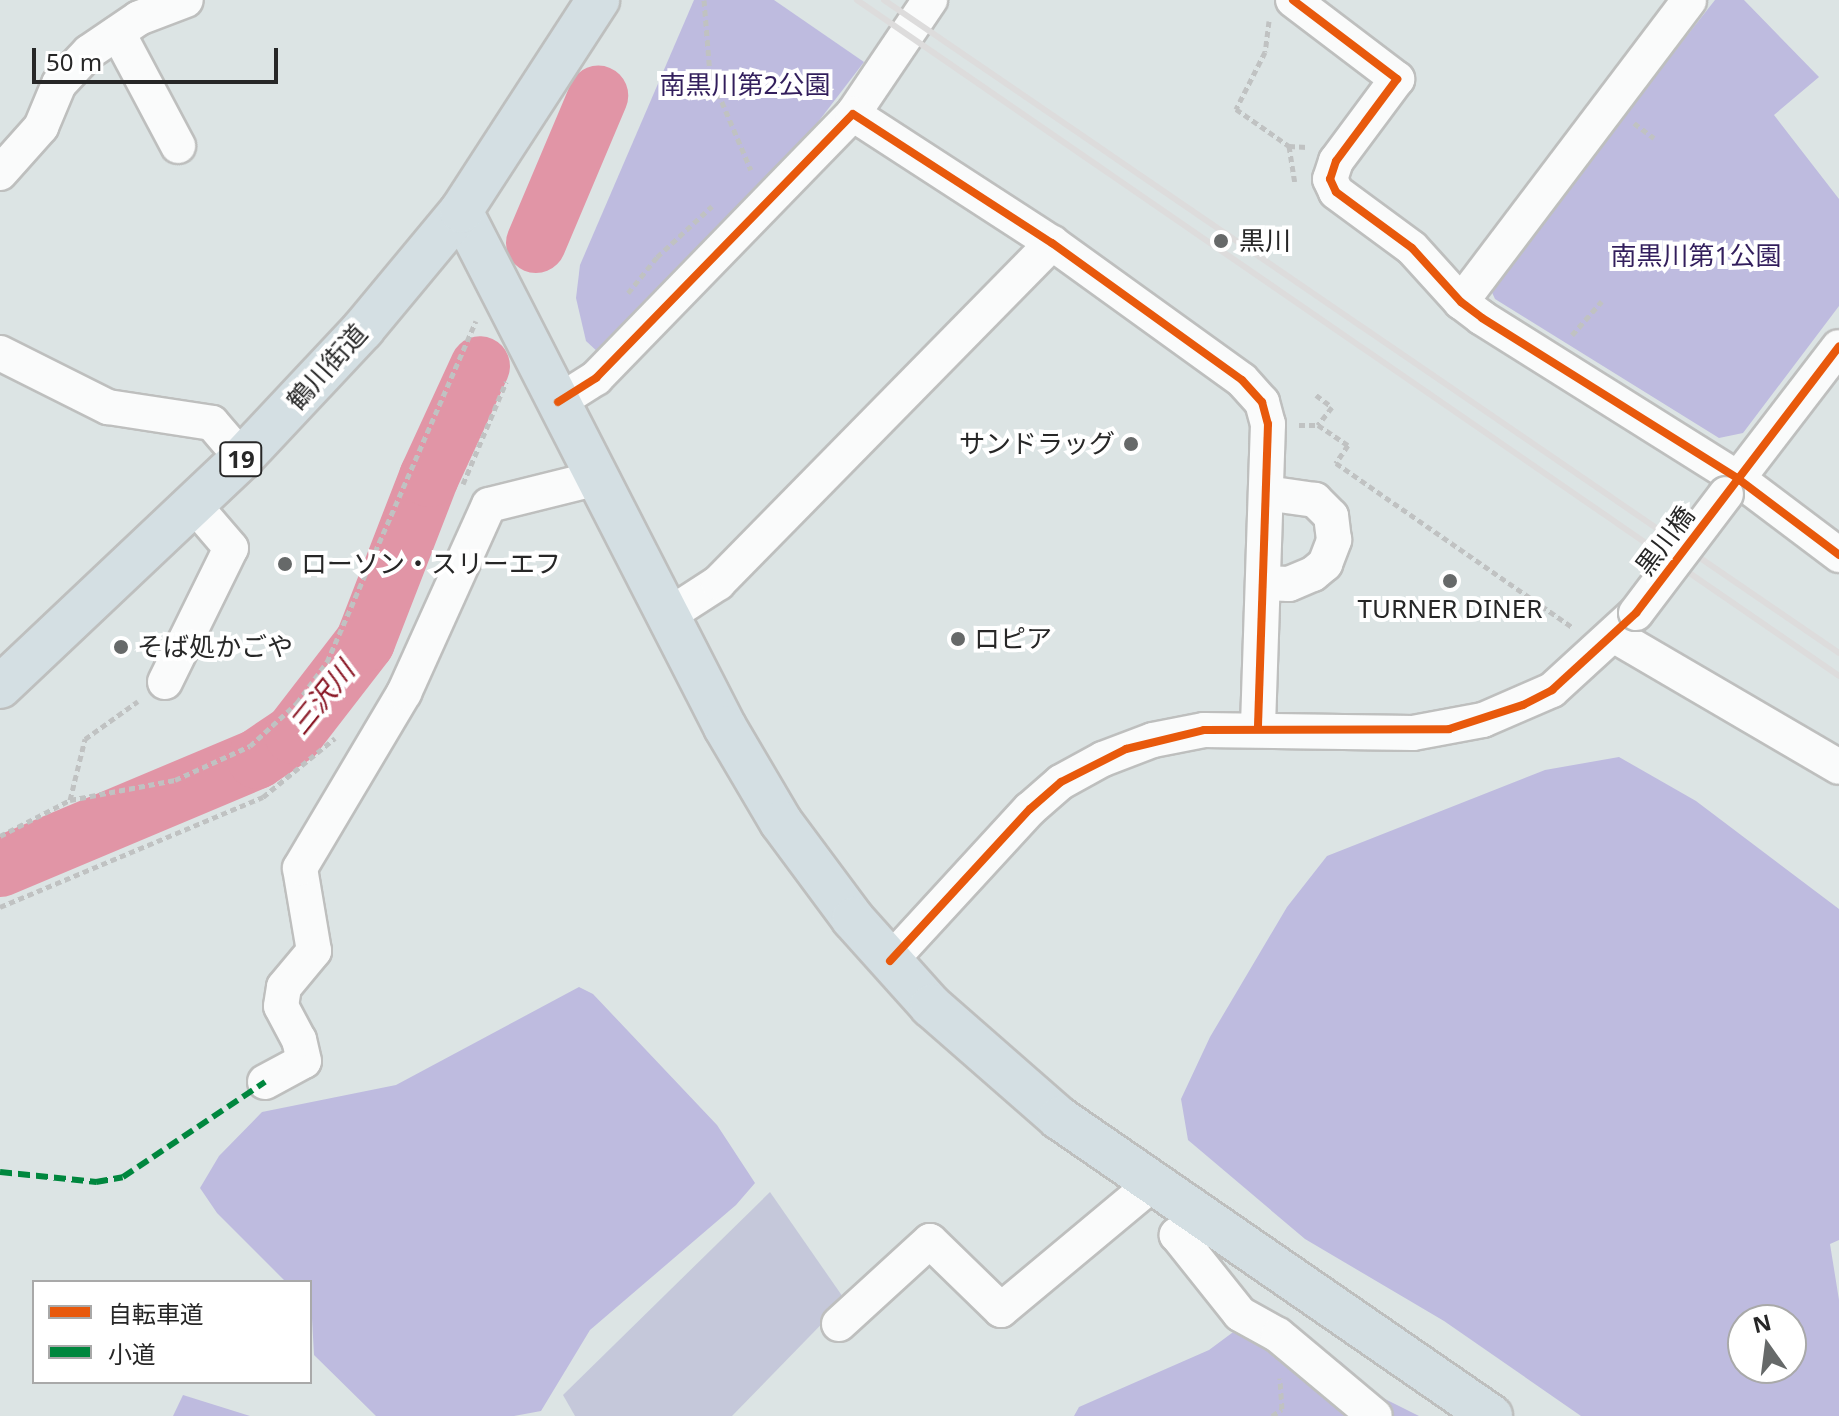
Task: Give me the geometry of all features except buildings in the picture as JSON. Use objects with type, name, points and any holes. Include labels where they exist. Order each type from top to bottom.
[{"type":"main road","name":"鶴川街道","points":[[0,687],[242,458],[363,329],[461,211],[598,0]]},
{"type":"main road","points":[[461,211],[667,616],[773,809],[890,961],[1012,1082],[1151,1185],[1491,1416]]},
{"type":"street","points":[[7,150],[41,127],[59,84],[89,52],[139,18],[186,0]]},
{"type":"street","points":[[558,402],[596,378],[853,114],[930,0]]},
{"type":"street","points":[[1461,302],[1689,0]]},
{"type":"street","points":[[1282,6],[1397,79],[1336,161],[1330,179],[1336,192],[1412,248],[1461,302],[1839,555]]},
{"type":"street","points":[[118,33],[178,146]]},
{"type":"street","points":[[853,114],[1052,243],[1242,380],[1262,402],[1268,424],[1258,728]]},
{"type":"street","points":[[667,616],[718,583],[1052,243]]},
{"type":"street","name":"黒川橋","points":[[890,961],[1061,782],[1103,759],[1153,740],[1258,728],[1449,729],[1523,705],[1552,690],[1612,628],[1732,486],[1839,347]]},
{"type":"street","points":[[0,353],[108,407],[212,423],[242,458]]},
{"type":"street","points":[[265,1082],[304,1061],[299,1040],[281,1006],[284,987],[314,951],[300,868],[404,693],[489,505],[598,478]]},
{"type":"street","points":[[1263,583],[1289,584],[1313,574],[1325,564],[1334,540],[1331,516],[1315,500],[1266,493]]},
{"type":"street","points":[[165,682],[231,548],[194,505]]},
{"type":"street","points":[[1612,628],[1839,767]]},
{"type":"street","points":[[839,1324],[930,1241],[1001,1310],[1151,1185]]},
{"type":"street","points":[[1200,1218],[1177,1235],[1240,1314],[1278,1335],[1375,1416]]},
{"type":"path","points":[[704,0],[710,74],[752,170],[776,196]]},
{"type":"path","points":[[1282,6],[1265,52],[1236,109],[1289,146],[1317,148]]},
{"type":"path","points":[[1289,146],[1297,194]]},
{"type":"path","points":[[741,180],[752,170]]},
{"type":"path","points":[[621,302],[657,257],[720,199]]},
{"type":"path","points":[[1550,360],[1602,301]]},
{"type":"path","points":[[0,836],[70,800],[175,780],[250,746],[297,703],[327,662],[478,317]]},
{"type":"path","points":[[459,492],[508,376]]},
{"type":"path","points":[[1316,395],[1332,407],[1318,425]]},
{"type":"path","points":[[1293,425],[1318,425],[1348,445],[1336,463],[1498,575],[1612,628]]},
{"type":"path","points":[[70,800],[85,739],[165,682]]},
{"type":"path","points":[[0,907],[263,797],[316,759],[344,729]]},
{"type":"path","points":[[1272,1416],[1282,1409]]},
{"type":"green space","name":"南黒川第2公園","points":[[694,0],[774,0],[864,62],[779,173],[599,353],[586,341],[576,298],[580,265]]},
{"type":"green space","name":"南黒川第1公園","points":[[1715,0],[1744,0],[1819,77],[1774,115],[1839,199],[1839,306],[1743,433],[1719,438],[1495,299],[1489,286]]},
{"type":"green space","points":[[1619,757],[1696,801],[1839,909],[1839,1240],[1830,1244],[1839,1300],[1839,1416],[1581,1416],[1444,1321],[1305,1239],[1188,1140],[1181,1099],[1210,1037],[1287,907],[1327,856],[1545,770]]},
{"type":"green space","points":[[579,987],[593,994],[717,1125],[755,1183],[736,1205],[590,1330],[541,1411],[514,1416],[376,1416],[314,1355],[312,1280],[284,1280],[217,1213],[200,1188],[219,1156],[262,1112],[396,1085]]},
{"type":"green space","points":[[1240,1327],[1307,1342],[1341,1362],[1381,1397],[1419,1416],[1074,1416],[1079,1407],[1209,1350]]},
{"type":"green space","points":[[183,1395],[250,1416],[173,1416]]},
{"type":"shaded area","points":[[770,1192],[845,1300],[732,1416],[575,1416],[563,1395]]},
{"type":"waterway","name":"三沢川","points":[[536,243],[598,96]]},
{"type":"waterway","name":"三沢川","points":[[0,867],[257,759],[294,734],[365,642],[429,477],[480,366]]},
{"type":"railway","points":[[857,0],[1839,676]]},
{"type":"railway","points":[[884,0],[1839,653]]},
{"type":"marked path","points":[[0,1172],[96,1182],[123,1177],[265,1082]]},
{"type":"cycle path","points":[[1293,0],[1397,79],[1336,161],[1330,179],[1336,192],[1412,248],[1461,302],[1482,318],[1737,478],[1839,555]]},
{"type":"cycle path","points":[[558,402],[596,378],[853,114],[1052,243],[1242,380],[1262,402],[1268,424],[1258,728]]},
{"type":"cycle path","points":[[890,961],[1030,809],[1061,782],[1126,749],[1204,730],[1449,729],[1523,705],[1552,690],[1636,613],[1839,347]]},
{"type":"place","name":"黒川","points":[[1221,241]]},
{"type":"place","name":"サンドラッグ","points":[[1131,444]]},
{"type":"place","name":"ローソン・スリーエフ","points":[[285,564]]},
{"type":"place","name":"TURNER DINER","points":[[1450,581]]},
{"type":"place","name":"ロピア","points":[[958,639]]},
{"type":"place","name":"そば処かごや","points":[[121,647]]}]
